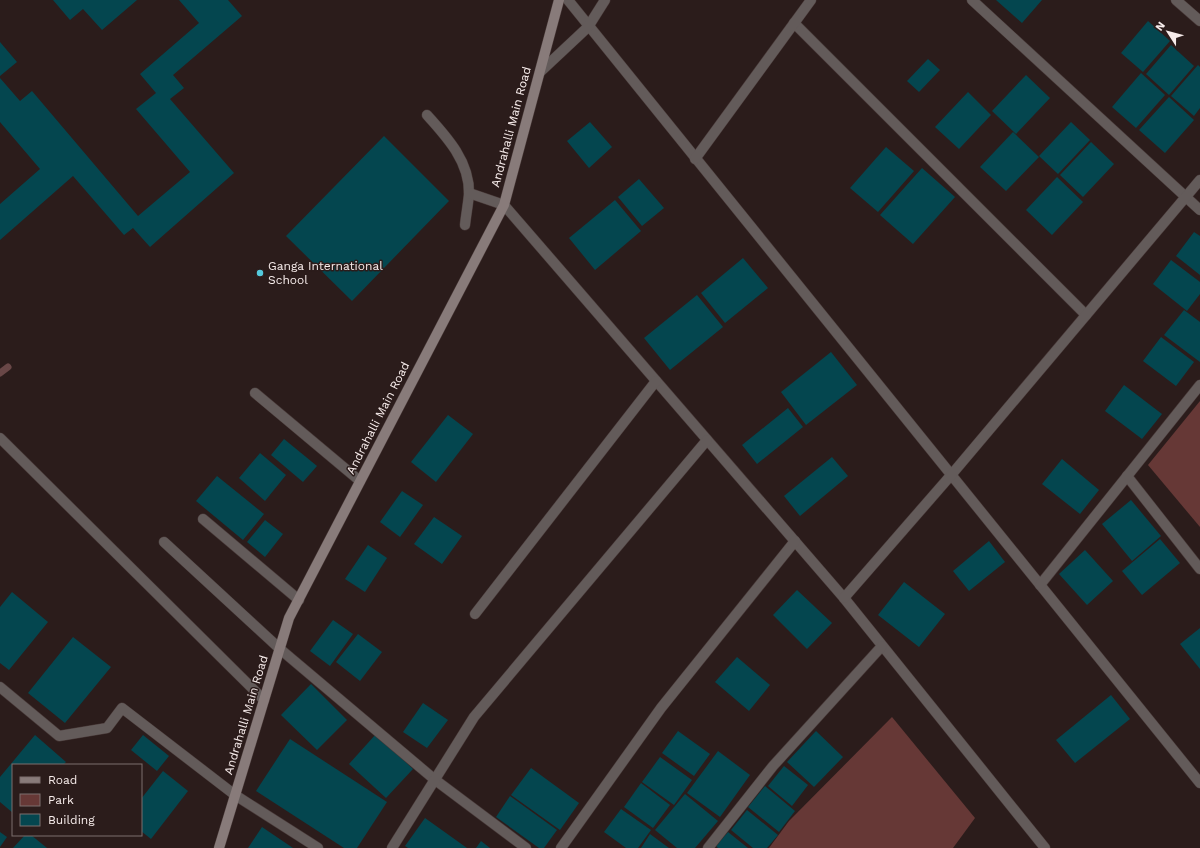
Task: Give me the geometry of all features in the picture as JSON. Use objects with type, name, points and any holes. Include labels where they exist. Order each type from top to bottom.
[{"type":"main road","name":"Andrahalli Main Road","points":[[219,848],[289,618],[504,205],[559,0]]},
{"type":"street","points":[[568,0],[1200,783]]},
{"type":"street","points":[[540,72],[588,26],[606,0]]},
{"type":"street","points":[[695,159],[811,0]]},
{"type":"street","points":[[972,0],[1200,210]]},
{"type":"street","points":[[1176,0],[1200,21]]},
{"type":"street","points":[[794,23],[1086,315]]},
{"type":"street","points":[[426,115],[451,142],[464,167],[469,193],[465,225]]},
{"type":"street","points":[[844,598],[952,474],[1200,180]]},
{"type":"street","points":[[469,193],[504,205],[844,598],[1042,847]]},
{"type":"street","points":[[475,614],[656,381]]},
{"type":"street","points":[[1040,585],[1200,385]]},
{"type":"street","points":[[255,394],[360,480]]},
{"type":"street","points":[[0,438],[264,700]]},
{"type":"street","points":[[392,848],[474,717],[707,440]]},
{"type":"street","points":[[1127,476],[1200,569]]},
{"type":"street","points":[[204,519],[298,600]]},
{"type":"street","points":[[164,542],[280,649],[434,779],[526,848]]},
{"type":"street","points":[[561,848],[662,708],[795,542]]},
{"type":"street","points":[[708,848],[774,766],[882,646]]},
{"type":"street","points":[[0,687],[59,736],[107,728],[122,708],[235,795],[318,848]]},
{"type":"green space","points":[[1200,401],[1200,527],[1148,465]]},
{"type":"green space","points":[[892,717],[975,818],[953,848],[769,848],[789,821]]},
{"type":"building","points":[[53,0],[137,0],[102,30],[83,9],[70,20]]},
{"type":"building","points":[[179,0],[228,0],[242,16],[173,75],[184,88],[170,99],[234,173],[150,247],[133,228],[124,235],[73,176],[0,240],[0,204],[40,169],[0,122],[0,78],[20,101],[32,91],[138,216],[190,172],[136,109],[156,93],[140,74],[199,23]]},
{"type":"building","points":[[996,0],[1042,0],[1022,23]]},
{"type":"building","points":[[1148,21],[1170,41],[1143,72],[1121,53]]},
{"type":"building","points":[[0,42],[17,62],[0,76]]},
{"type":"building","points":[[1171,45],[1194,66],[1169,95],[1146,74]]},
{"type":"building","points":[[928,59],[940,70],[919,92],[907,81]]},
{"type":"building","points":[[1198,65],[1200,67],[1200,108],[1194,116],[1171,96]]},
{"type":"building","points":[[1141,73],[1165,95],[1136,128],[1112,107]]},
{"type":"building","points":[[1026,75],[1050,98],[1016,134],[992,111]]},
{"type":"building","points":[[968,92],[991,115],[959,149],[935,127]]},
{"type":"building","points":[[1169,97],[1194,120],[1165,153],[1139,130]]},
{"type":"building","points":[[590,122],[612,147],[589,168],[567,141]]},
{"type":"building","points":[[1071,122],[1090,140],[1058,174],[1039,156]]},
{"type":"building","points":[[1013,132],[1039,157],[1006,191],[980,167]]},
{"type":"building","points":[[384,136],[449,201],[352,301],[286,236]]},
{"type":"building","points":[[1091,142],[1114,164],[1083,197],[1060,175]]},
{"type":"building","points":[[886,147],[914,171],[878,212],[850,188]]},
{"type":"building","points":[[922,168],[955,197],[913,244],[880,215]]},
{"type":"building","points":[[1057,177],[1083,202],[1052,235],[1026,210]]},
{"type":"building","points":[[639,179],[664,208],[642,226],[618,197]]},
{"type":"building","points":[[615,200],[641,231],[595,270],[569,238]]},
{"type":"building","points":[[1194,232],[1200,236],[1200,275],[1176,256]]},
{"type":"building","points":[[743,258],[768,288],[725,323],[701,293]]},
{"type":"building","points":[[1171,260],[1200,282],[1200,294],[1187,311],[1153,284]]},
{"type":"building","points":[[697,295],[723,327],[670,370],[644,338]]},
{"type":"building","points":[[1184,310],[1200,322],[1200,362],[1164,335]]},
{"type":"building","points":[[1161,337],[1194,362],[1176,386],[1143,361]]},
{"type":"building","points":[[831,352],[857,385],[806,425],[781,392]]},
{"type":"building","points":[[1124,385],[1162,414],[1142,439],[1105,411]]},
{"type":"building","points":[[788,408],[803,427],[757,464],[742,445]]},
{"type":"building","points":[[448,415],[473,434],[436,482],[411,462]]},
{"type":"building","points":[[284,439],[317,466],[303,482],[271,455]]},
{"type":"building","points":[[260,453],[286,475],[265,501],[239,478]]},
{"type":"building","points":[[832,457],[848,476],[800,516],[784,496]]},
{"type":"building","points":[[1062,459],[1099,490],[1080,514],[1042,484]]},
{"type":"building","points":[[217,476],[264,514],[243,540],[196,501]]},
{"type":"building","points":[[402,491],[423,505],[400,537],[380,522]]},
{"type":"building","points":[[1131,500],[1161,536],[1132,561],[1102,524]]},
{"type":"building","points":[[434,517],[462,536],[442,564],[414,544]]},
{"type":"building","points":[[265,520],[283,534],[265,557],[247,542]]},
{"type":"building","points":[[1160,539],[1180,563],[1142,595],[1122,571]]},
{"type":"building","points":[[989,541],[1005,562],[969,591],[953,571]]},
{"type":"building","points":[[368,545],[387,558],[365,592],[345,579]]},
{"type":"building","points":[[1085,550],[1113,581],[1087,605],[1059,574]]},
{"type":"building","points":[[904,582],[945,614],[919,647],[878,615]]},
{"type":"building","points":[[797,590],[832,623],[807,649],[773,615]]},
{"type":"building","points":[[12,592],[48,622],[9,670],[0,663],[0,607]]},
{"type":"building","points":[[333,620],[353,634],[330,666],[310,651]]},
{"type":"building","points":[[1200,628],[1200,669],[1180,644]]},
{"type":"building","points":[[358,634],[382,652],[360,681],[336,662]]},
{"type":"building","points":[[73,637],[111,667],[65,723],[28,693]]},
{"type":"building","points":[[737,657],[770,685],[749,711],[715,682]]},
{"type":"building","points":[[311,684],[347,720],[317,750],[281,715]]},
{"type":"building","points":[[1111,695],[1130,719],[1075,763],[1056,740]]},
{"type":"building","points":[[423,703],[448,720],[427,748],[403,732]]},
{"type":"building","points":[[678,731],[710,754],[694,776],[662,753]]},
{"type":"building","points":[[816,731],[843,757],[814,787],[787,762]]},
{"type":"building","points":[[376,734],[413,769],[386,798],[349,764]]},
{"type":"building","points":[[35,735],[66,762],[64,764],[12,764],[12,812],[0,802],[0,777]]},
{"type":"building","points":[[143,735],[169,756],[157,771],[131,750]]},
{"type":"building","points":[[290,739],[387,802],[357,848],[344,848],[256,791]]},
{"type":"building","points":[[718,751],[750,775],[720,817],[687,793]]},
{"type":"building","points":[[660,757],[692,780],[674,805],[642,782]]},
{"type":"building","points":[[784,766],[808,785],[792,806],[768,786]]},
{"type":"building","points":[[531,768],[579,803],[560,830],[511,795]]},
{"type":"building","points":[[163,771],[188,791],[151,839],[142,832],[142,798]]},
{"type":"building","points":[[641,783],[670,805],[653,828],[624,807]]},
{"type":"building","points":[[765,786],[795,811],[779,832],[748,807]]},
{"type":"building","points":[[685,794],[718,821],[695,848],[677,848],[655,830]]},
{"type":"building","points":[[510,796],[557,830],[544,848],[539,848],[496,817]]},
{"type":"building","points":[[621,809],[651,830],[638,848],[626,848],[604,832]]},
{"type":"building","points":[[747,810],[778,835],[767,848],[753,848],[731,830]]},
{"type":"building","points":[[425,818],[467,848],[408,848],[405,846]]},
{"type":"building","points":[[262,827],[293,848],[248,848]]},
{"type":"building","points":[[0,832],[7,837],[0,847]]},
{"type":"building","points":[[728,832],[748,848],[718,848],[716,846]]},
{"type":"building","points":[[650,834],[669,848],[641,848]]},
{"type":"building","points":[[24,836],[32,836],[47,848],[13,848]]},
{"type":"building","points":[[481,841],[490,848],[476,848]]},
{"type":"waterway","points":[[0,373],[8,367]]},
{"type":"place","name":"Ganga International School","points":[[260,273]]}]
